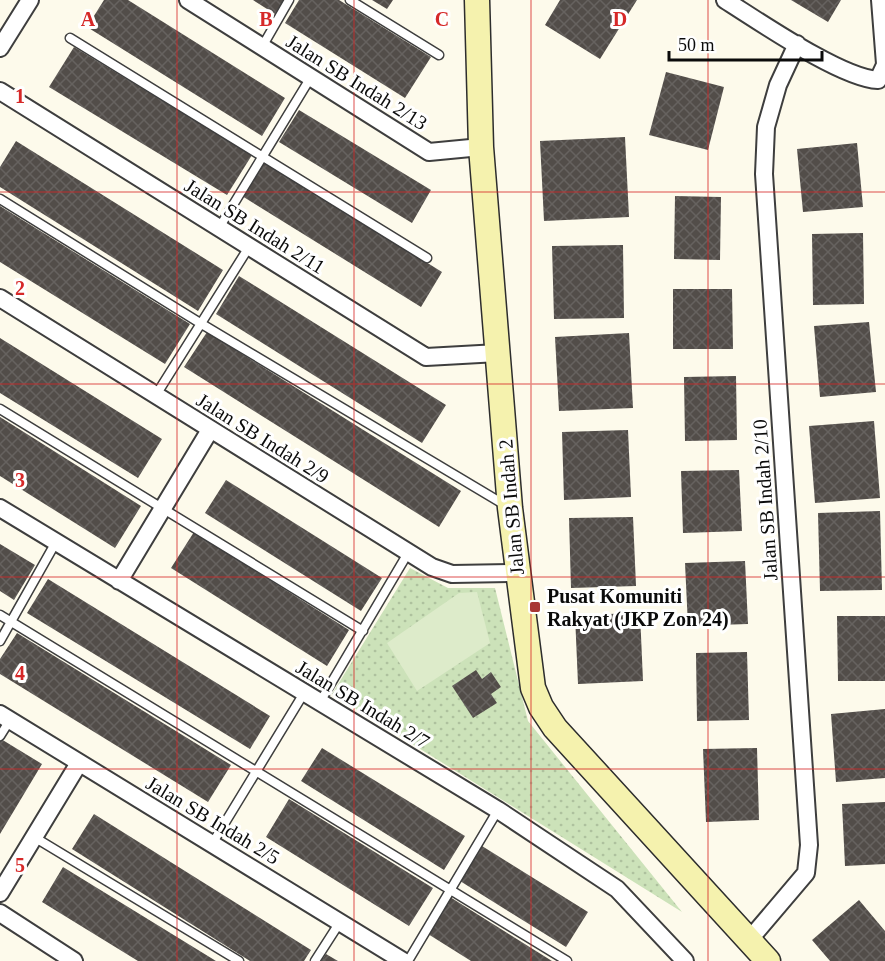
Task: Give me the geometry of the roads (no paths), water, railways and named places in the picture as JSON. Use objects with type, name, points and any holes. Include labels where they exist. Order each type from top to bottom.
[{"type":"street","points":[[0,48],[30,0]]},
{"type":"street","name":"Jalan SB Indah 2/13","points":[[188,0],[429,152],[481,147]]},
{"type":"street","name":"Jalan SB Indah 2","points":[[477,0],[481,147],[510,508],[516,573],[533,688],[541,707],[555,728],[768,961]]},
{"type":"street","points":[[725,0],[797,44],[863,79],[883,70],[880,0]]},
{"type":"street","name":"Jalan SB Indah 2/10","points":[[750,939],[806,873],[809,845],[764,174],[766,127],[778,85],[797,44]]},
{"type":"street","name":"Jalan SB Indah 2/11","points":[[0,91],[426,357],[498,353]]},
{"type":"street","name":"Jalan SB Indah 2/9","points":[[0,298],[432,567],[452,574],[516,573]]},
{"type":"street","points":[[119,581],[210,430]]},
{"type":"street","name":"Jalan SB Indah 2/7","points":[[0,508],[498,810],[617,889],[685,961]]},
{"type":"street","name":"Jalan SB Indah 2/5","points":[[5,717],[403,961]]},
{"type":"street","points":[[0,893],[79,763]]},
{"type":"street","points":[[0,913],[74,961]]},
{"type":"lane","points":[[262,47],[289,0]]},
{"type":"lane","points":[[350,0],[439,55]]},
{"type":"lane","points":[[70,38],[427,258]]},
{"type":"lane","points":[[219,228],[310,77]]},
{"type":"lane","points":[[0,199],[200,323],[510,508]]},
{"type":"lane","points":[[156,395],[249,247]]},
{"type":"lane","points":[[0,409],[363,631]]},
{"type":"lane","points":[[0,640],[56,542]]},
{"type":"lane","points":[[320,702],[408,553]]},
{"type":"lane","points":[[0,615],[567,961]]},
{"type":"lane","points":[[212,844],[304,693]]},
{"type":"lane","points":[[0,736],[5,717]]},
{"type":"lane","points":[[408,961],[498,810]]},
{"type":"lane","points":[[34,837],[238,961]]},
{"type":"lane","points":[[315,961],[339,922]]},
{"type":"place","name":"Pusat Komuniti Rakyat (JKP Zon 24)","points":[[535,607]]}]
